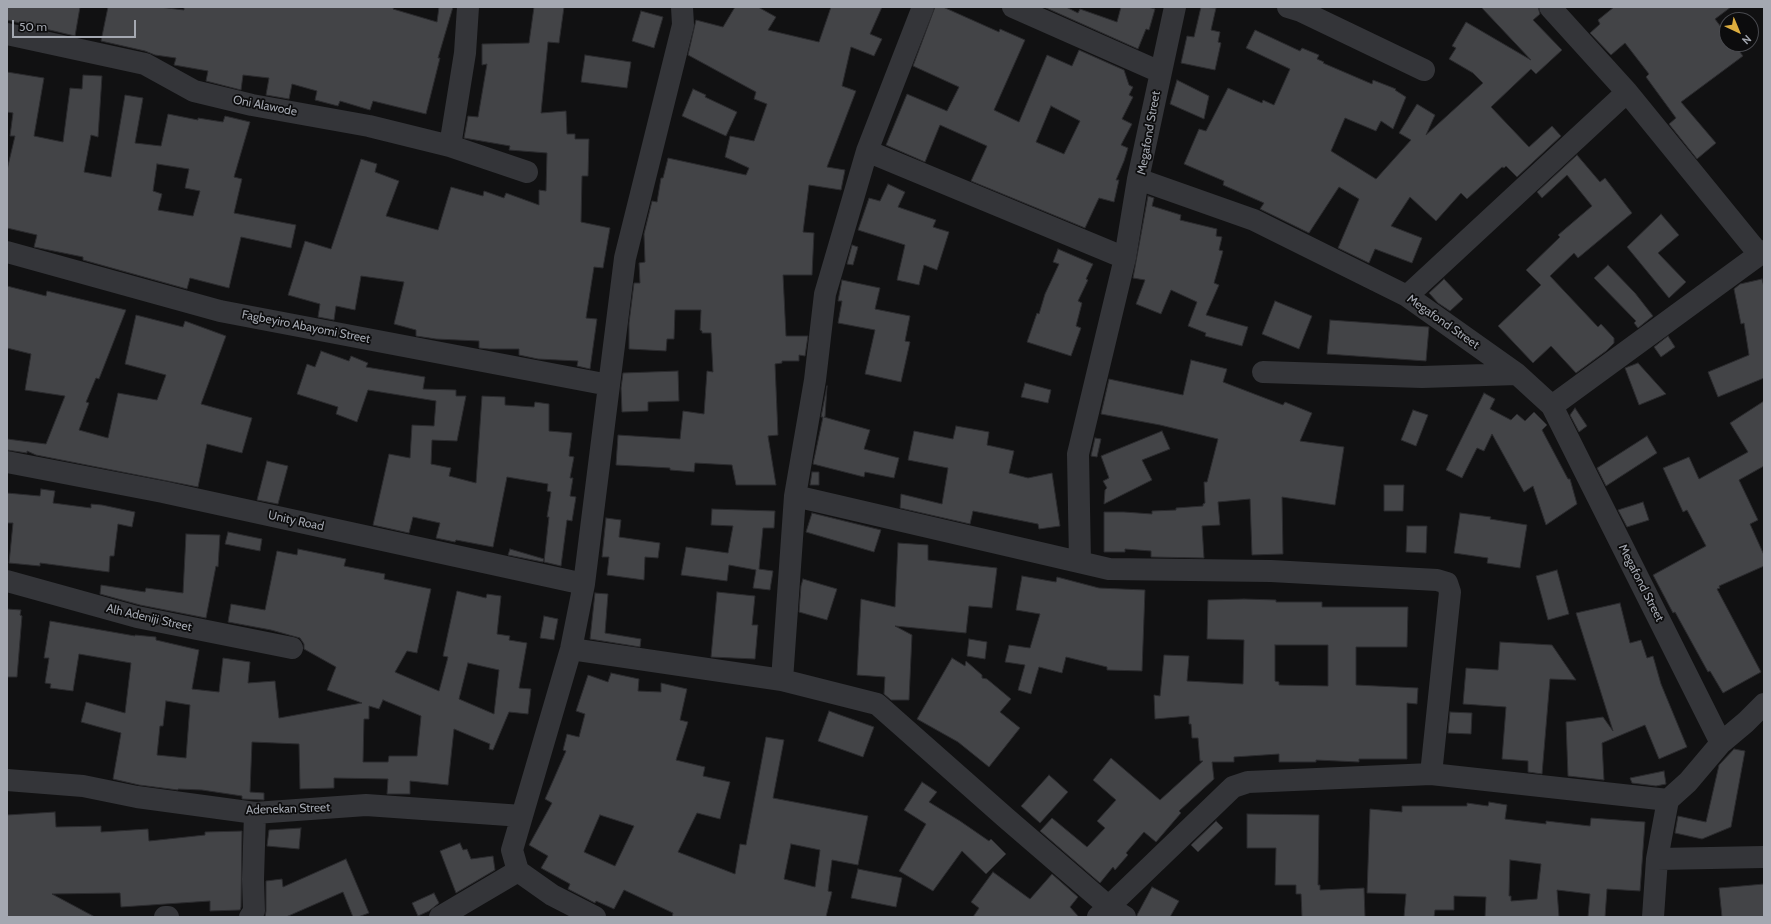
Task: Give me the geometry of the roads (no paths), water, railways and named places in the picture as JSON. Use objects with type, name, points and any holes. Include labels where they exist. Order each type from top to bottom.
[{"type":"street","points":[[450,146],[465,53],[468,7]]},
{"type":"street","points":[[595,917],[552,895],[518,871],[512,850],[571,650],[584,584],[625,258],[683,25],[682,7]]},
{"type":"street","points":[[782,680],[795,496],[815,380],[824,294],[867,151],[923,7]]},
{"type":"street","points":[[1013,7],[1160,72]]},
{"type":"street","name":"Megafond Street","points":[[1175,7],[1138,179],[1254,220],[1407,296],[1517,374],[1552,406],[1721,742]]},
{"type":"street","points":[[1288,7],[1301,10],[1424,70]]},
{"type":"street","points":[[1550,7],[1627,92],[1762,253],[1552,406]]},
{"type":"street","name":"Oni Alawode","points":[[7,34],[145,64],[194,91],[252,105],[369,126],[450,146],[526,172]]},
{"type":"street","points":[[1407,296],[1627,92]]},
{"type":"street","points":[[867,151],[1125,258]]},
{"type":"street","points":[[1080,562],[1078,454],[1125,258],[1138,179]]},
{"type":"street","name":"Fagbeyiro Abayomi Street","points":[[9,258],[220,311],[609,385]]},
{"type":"street","points":[[1263,372],[1422,377],[1517,374]]},
{"type":"street","name":"Unity Road","points":[[7,462],[171,494],[584,584]]},
{"type":"street","points":[[795,496],[952,534],[1109,569],[1271,571],[1437,580],[1447,583],[1450,592],[1431,774]]},
{"type":"street","name":"Alh Adeniji Street","points":[[7,582],[137,617],[292,648]]},
{"type":"street","points":[[571,650],[782,680],[877,704],[1006,818],[1110,913],[1233,787],[1248,782],[1431,774],[1668,800]]},
{"type":"street","points":[[1653,917],[1658,859],[1668,800],[1688,782],[1721,742],[1746,722],[1764,704]]},
{"type":"street","name":"Adenekan Street","points":[[7,780],[83,786],[137,797],[255,812],[366,805],[522,816]]},
{"type":"street","points":[[250,917],[254,911],[253,879],[255,812]]},
{"type":"street","points":[[1658,859],[1764,857]]},
{"type":"street","points":[[440,917],[518,871]]}]
